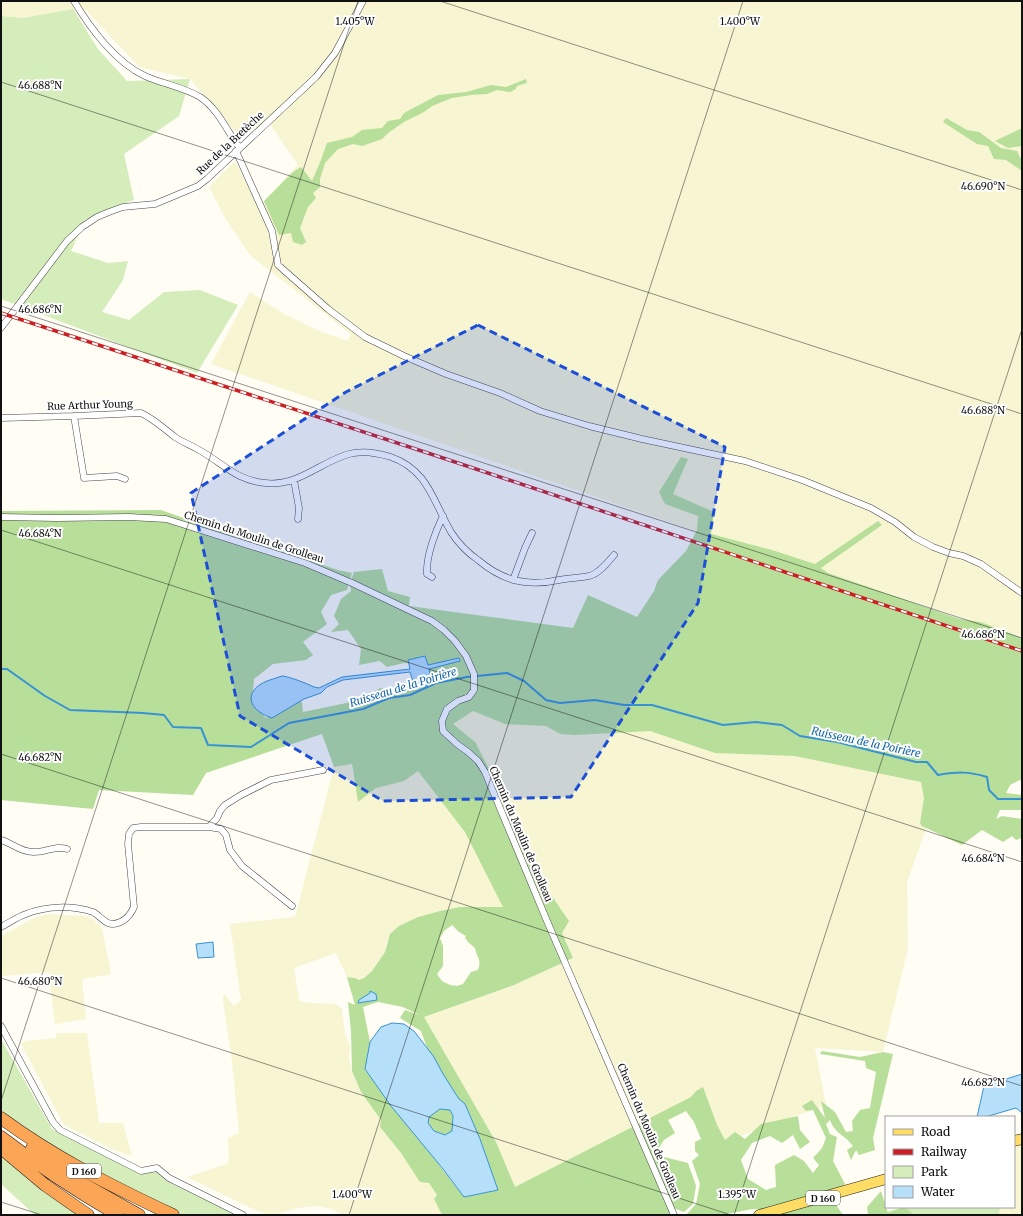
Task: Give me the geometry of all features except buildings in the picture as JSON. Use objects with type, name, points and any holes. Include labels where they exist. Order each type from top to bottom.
[{"type":"highway","name":"D 160","points":[[1,1118],[34,1142],[60,1157],[172,1215]]},
{"type":"highway","name":"D 160","points":[[1,1124],[19,1139],[78,1181],[139,1215]]},
{"type":"highway","name":"D 160","points":[[1,1137],[35,1164],[73,1189],[118,1215]]},
{"type":"highway","points":[[1,1148],[45,1185],[88,1215]]},
{"type":"main road","name":"D 160","points":[[759,1215],[885,1179]]},
{"type":"street","points":[[74,1],[86,20],[109,47],[128,66],[145,76],[188,91],[200,97],[211,106],[238,149],[272,231],[278,265],[334,314],[365,337],[446,374],[500,393],[540,411],[589,426],[642,439],[745,461],[802,480],[870,508],[895,522],[914,537],[933,547],[981,564],[1022,593]]},
{"type":"street","name":"Rue de la Bretèche","points":[[1,328],[67,241],[82,227],[97,217],[123,207],[155,204],[198,186],[316,77],[335,53],[363,1]]},
{"type":"street","name":"Rue Arthur Young","points":[[1,418],[140,413],[150,417],[176,438],[199,449],[236,474],[250,480],[266,483],[280,483],[294,480],[337,458],[351,453],[378,453],[404,462],[418,473],[426,483],[452,533],[468,553],[487,568],[503,577],[532,583],[590,576],[600,570],[614,555]]},
{"type":"street","points":[[74,416],[84,478],[117,476],[125,479]]},
{"type":"street","points":[[294,480],[299,508],[298,520]]},
{"type":"street","points":[[432,577],[427,574],[427,568],[437,528],[443,516]]},
{"type":"street","name":"Chemin du Moulin de Grolleau","points":[[1,517],[129,517],[166,519],[305,563],[352,583],[432,621],[456,641],[466,656],[474,677],[474,690],[469,697],[458,701],[447,709],[442,721],[443,731],[478,761],[485,772],[547,921],[674,1215]]},
{"type":"street","points":[[513,580],[532,534]]},
{"type":"street","points":[[209,827],[225,805],[241,795],[265,783],[285,776],[323,770]]},
{"type":"street","points":[[1,927],[26,914],[52,908],[85,910],[95,914],[110,924],[123,921],[130,915],[134,907],[128,844],[129,834],[133,828],[209,827],[221,829],[226,835],[230,850],[242,866],[292,906]]},
{"type":"street","points":[[1,840],[17,849],[33,852],[54,848],[67,849]]},
{"type":"street","points":[[1,1026],[53,1122],[60,1130],[141,1170],[157,1168],[169,1178],[243,1215]]},
{"type":"highlighted area","points":[[478,325],[725,447],[698,603],[571,797],[383,801],[240,716],[191,493],[346,392]]},
{"type":"shaded area","points":[[1,1],[1022,1],[1022,637],[704,534],[211,364],[250,292],[284,314],[319,331],[348,341],[351,334],[250,255],[225,218],[209,187],[235,161],[258,205],[264,201],[298,165],[268,121],[240,137],[190,79],[139,67],[85,9],[24,18],[1,16]]},
{"type":"shaded area","points":[[468,706],[643,726],[794,751],[921,782],[931,815],[907,882],[908,948],[883,1052],[815,1048],[826,1105],[721,1143],[689,1103],[515,1187],[496,1142],[424,1017],[514,985],[573,958],[486,763],[453,724]]},
{"type":"shaded area","points":[[351,764],[356,792],[417,765],[466,822],[504,907],[460,907],[418,917],[399,926],[386,943],[385,952],[372,971],[364,978],[359,980],[347,977],[336,953],[294,968],[299,1001],[336,1004],[342,1009],[345,1034],[350,1046],[349,1059],[352,1071],[361,1092],[381,1120],[380,1127],[401,1153],[429,1183],[437,1195],[434,1199],[442,1215],[343,1215],[332,1209],[317,1206],[298,1208],[273,1215],[263,1213],[249,1207],[187,1177],[227,1164],[229,1158],[228,1138],[239,1133],[232,1061],[223,1001],[223,995],[225,995],[234,1006],[241,1000],[230,924],[295,917],[334,767]]},
{"type":"shaded area","points":[[49,914],[84,916],[93,919],[102,928],[111,974],[82,979],[86,1019],[55,1024],[49,972],[1,976],[1,936],[34,918]]},
{"type":"shaded area","points":[[56,1033],[87,1033],[99,1123],[123,1123],[132,1156],[114,1150],[64,1125],[21,1044],[26,1041],[56,1038]]},
{"type":"shaded area","points":[[1022,1143],[1022,1215],[999,1215],[1000,1208],[1015,1208],[1015,1146]]},
{"type":"green space","points":[[73,9],[98,49],[127,81],[190,79],[179,116],[124,154],[134,200],[85,220],[71,251],[108,263],[128,261],[123,280],[102,312],[129,320],[164,292],[200,290],[238,305],[197,373],[1,299],[1,16],[24,18]]},
{"type":"green space","points":[[526,79],[527,83],[517,86],[516,89],[510,92],[497,90],[487,94],[452,98],[432,106],[424,112],[404,122],[382,139],[362,146],[353,144],[338,149],[325,163],[320,179],[320,187],[313,193],[316,198],[308,207],[300,228],[306,242],[302,245],[293,242],[291,233],[279,235],[264,201],[293,172],[301,167],[312,181],[327,143],[352,137],[362,130],[382,128],[388,121],[400,119],[404,113],[438,95],[466,92],[491,85],[506,87]]},
{"type":"green space","points":[[946,118],[967,130],[979,132],[1001,148],[1017,151],[1022,161],[1022,171],[1006,160],[994,159],[988,146],[977,144],[943,122]]},
{"type":"green space","points":[[1022,128],[1022,146],[1008,148],[995,141]]},
{"type":"green space","points":[[681,457],[688,459],[673,494],[714,512],[711,534],[772,550],[815,564],[878,521],[882,525],[821,568],[828,573],[960,619],[981,622],[1022,638],[1022,779],[1010,785],[1006,793],[1022,795],[1022,810],[1000,810],[996,819],[1002,816],[1022,819],[1022,838],[1016,840],[1012,836],[1003,842],[982,830],[962,845],[922,826],[920,823],[924,798],[921,782],[795,756],[715,753],[650,731],[575,735],[560,734],[546,726],[505,724],[473,711],[453,724],[475,742],[495,780],[540,879],[569,921],[562,933],[573,958],[514,985],[424,1017],[496,1142],[515,1187],[691,1097],[696,1091],[703,1087],[717,1125],[725,1140],[735,1132],[745,1139],[761,1124],[798,1116],[800,1130],[810,1142],[800,1149],[793,1135],[782,1143],[770,1136],[752,1143],[741,1160],[748,1179],[766,1190],[776,1187],[775,1165],[794,1155],[804,1161],[813,1173],[819,1165],[813,1158],[822,1148],[826,1138],[813,1110],[806,1111],[802,1106],[812,1100],[825,1118],[821,1101],[835,1112],[846,1132],[853,1131],[852,1121],[860,1110],[870,1108],[876,1072],[866,1068],[865,1061],[820,1054],[822,1051],[860,1057],[883,1052],[893,1054],[873,1138],[875,1150],[859,1155],[856,1150],[851,1160],[847,1150],[853,1146],[834,1128],[830,1120],[826,1124],[830,1134],[837,1137],[833,1161],[845,1184],[832,1199],[843,1215],[768,1215],[765,1209],[752,1209],[722,1215],[686,1215],[696,1204],[700,1184],[692,1161],[699,1155],[695,1151],[695,1142],[701,1139],[694,1122],[686,1111],[668,1120],[675,1133],[664,1140],[658,1149],[664,1157],[688,1163],[696,1186],[693,1204],[684,1212],[671,1207],[669,1215],[442,1215],[434,1199],[437,1195],[429,1183],[420,1182],[401,1153],[380,1127],[381,1120],[361,1092],[352,1071],[351,1031],[348,1002],[355,1005],[347,977],[359,980],[364,978],[372,971],[385,952],[390,934],[399,926],[418,917],[460,907],[503,907],[465,832],[418,771],[404,781],[376,788],[358,802],[352,764],[334,767],[322,734],[206,773],[193,795],[99,790],[93,809],[1,800],[1,511],[161,510],[338,570],[352,573],[347,590],[331,595],[321,612],[327,624],[303,642],[313,655],[306,660],[273,664],[254,679],[252,703],[266,718],[289,704],[298,696],[302,703],[303,712],[361,700],[380,688],[395,691],[411,684],[424,671],[422,664],[404,663],[387,667],[380,661],[359,665],[361,649],[348,630],[331,632],[339,624],[334,616],[341,599],[351,591],[350,583],[354,572],[382,569],[388,591],[410,597],[409,606],[573,628],[588,595],[637,617],[654,591],[658,580],[686,551],[697,530],[698,516],[665,504],[659,492]],"holes":[[[452,925],[466,936],[465,938],[475,948],[479,961],[478,970],[471,972],[463,984],[457,986],[450,985],[442,981],[437,974],[443,966],[443,946],[440,938],[444,931]],[[378,1002],[403,1007],[419,1015],[405,1010],[400,1018],[421,1031],[427,1048],[459,1099],[465,1104],[480,1139],[498,1190],[464,1197],[365,1070],[370,1042],[363,1007]]]},
{"type":"green space","points":[[1,1039],[52,1129],[143,1173],[156,1172],[172,1184],[237,1215],[183,1215],[118,1184],[56,1151],[8,1118],[1,1111]]},
{"type":"green space","points":[[440,1109],[450,1110],[453,1116],[452,1131],[445,1136],[434,1131],[428,1123],[429,1117]]},
{"type":"green space","points":[[1,1152],[82,1215],[35,1215],[1,1184]]},
{"type":"green space","points":[[881,1191],[885,1208],[886,1208],[888,1213],[905,1208],[912,1213],[910,1215],[864,1215],[868,1214],[867,1207]]},
{"type":"green space","points":[[901,1208],[1000,1208],[999,1215],[873,1215]]},
{"type":"water","points":[[425,656],[428,665],[459,658],[460,661],[429,669],[432,684],[415,688],[410,672],[343,680],[327,687],[321,693],[304,699],[272,718],[263,714],[252,704],[251,698],[257,687],[263,683],[282,676],[319,688],[342,677],[410,669],[408,660]]},
{"type":"water","points":[[213,942],[214,957],[198,958],[196,944]]},
{"type":"water","points":[[370,991],[376,994],[377,1000],[358,1003],[359,1000],[370,993]]},
{"type":"water","points":[[392,1023],[404,1024],[414,1031],[434,1057],[459,1099],[465,1104],[480,1139],[498,1190],[464,1197],[391,1106],[365,1069],[370,1042],[381,1027]],"holes":[[[440,1109],[450,1110],[453,1116],[452,1131],[445,1135],[434,1131],[428,1123],[429,1117]]]},
{"type":"water","points":[[1022,1074],[1022,1113],[1016,1108],[988,1116],[977,1116],[984,1086]]},
{"type":"waterway","name":"Ruisseau de la Poirière","points":[[1,669],[7,669],[45,696],[70,710],[164,715],[173,727],[201,728],[208,745],[251,747],[289,723],[363,709],[389,698],[410,695],[436,683],[467,677],[507,673],[524,681],[546,700],[560,703],[595,700],[624,705],[652,705],[723,725],[756,722],[782,725],[800,736],[837,742],[916,762],[927,762],[938,775],[962,773],[987,777],[989,790],[998,799],[1022,799]]},
{"type":"railway","points":[[1,313],[446,459],[1022,651]]}]
